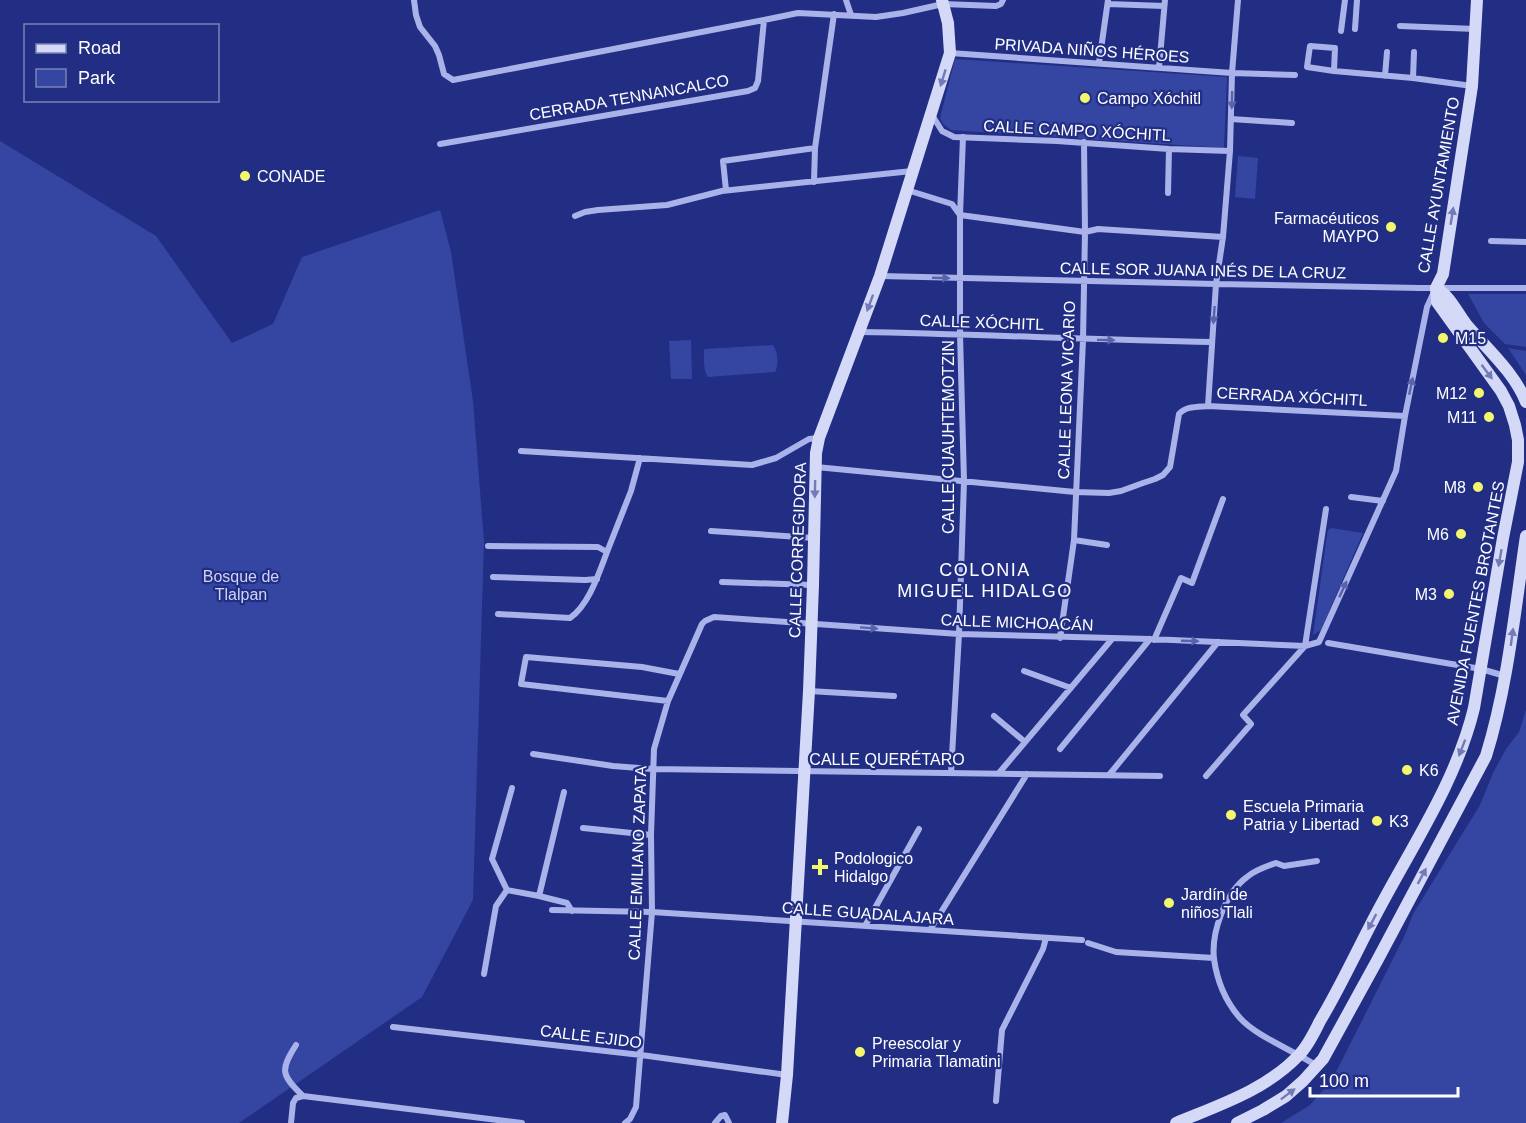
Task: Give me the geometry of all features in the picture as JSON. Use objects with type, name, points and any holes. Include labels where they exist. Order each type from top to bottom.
[{"type":"street","points":[[414,0],[420,27],[435,46],[444,74],[453,80],[798,13],[876,17],[889,16],[942,2],[996,6],[1003,0]]},
{"type":"street","points":[[846,0],[851,15]]},
{"type":"street","points":[[1208,406],[1216,284],[1230,151],[1232,73],[1238,0]]},
{"type":"street","points":[[1341,31],[1345,0]]},
{"type":"street","points":[[1355,29],[1357,0]]},
{"type":"street","name":"CALLE AYUNTAMIENTO","points":[[1319,642],[1396,471],[1427,307],[1443,274],[1472,86],[1477,0]]},
{"type":"street","name":"CALLE CORREGIDORA","points":[[782,1123],[787,1075],[805,772],[819,438],[880,276],[950,53],[948,23],[942,2]]},
{"type":"street","points":[[1099,63],[1108,2],[1165,3],[1159,68]]},
{"type":"street","points":[[814,182],[815,148],[834,14]]},
{"type":"street","name":"CERRADA TENNANCALCO","points":[[440,144],[748,91],[755,88],[758,81],[764,20]]},
{"type":"street","points":[[1400,26],[1475,29]]},
{"type":"street","points":[[1334,71],[1335,48],[1310,46],[1307,67],[1334,71],[1413,78],[1472,86]]},
{"type":"street","points":[[1385,76],[1387,52]]},
{"type":"street","points":[[1413,78],[1414,52]]},
{"type":"street","name":"PRIVADA NIÑOS HÉROES","points":[[950,53],[1232,73],[1295,75]]},
{"type":"street","name":"CALLE CAMPO XÓCHITL","points":[[932,115],[942,131],[954,137],[1230,151]]},
{"type":"street","points":[[1232,119],[1292,123]]},
{"type":"street","name":"CALLE CUAUHTEMOTZIN","points":[[951,773],[959,634],[964,480],[960,334],[960,215],[963,137]]},
{"type":"street","name":"CALLE LEONA VICARIO","points":[[1060,638],[1074,540],[1083,340],[1084,142]]},
{"type":"street","points":[[726,190],[723,161],[815,148]]},
{"type":"street","points":[[1168,193],[1169,148]]},
{"type":"street","points":[[575,216],[598,210],[667,205],[726,190],[912,171]]},
{"type":"street","points":[[907,190],[952,204],[960,215],[1085,232],[1098,229],[1222,237]]},
{"type":"street","points":[[1491,241],[1526,242]]},
{"type":"street","name":"CALLE SOR JUANA INÉS DE LA CRUZ","points":[[880,276],[1526,288]]},
{"type":"street","points":[[1436,288],[1447,296],[1465,322],[1514,379],[1526,402]]},
{"type":"street","name":"AVENIDA FUENTES BROTANTES","points":[[1176,1123],[1266,1083],[1299,1055],[1306,1046],[1453,771],[1469,728],[1521,473],[1518,462],[1518,440],[1509,406],[1501,391],[1437,303],[1436,288]]},
{"type":"street","name":"CALLE XÓCHITL","points":[[859,332],[1212,342]]},
{"type":"street","name":"CERRADA XÓCHITL","points":[[1076,492],[1110,494],[1163,475],[1170,467],[1179,414],[1189,408],[1208,406],[1405,416]]},
{"type":"street","points":[[521,451],[752,465],[776,458],[809,439],[819,438]]},
{"type":"street","points":[[498,614],[570,618],[578,613],[597,579],[631,491],[640,458]]},
{"type":"street","points":[[816,467],[1076,492]]},
{"type":"street","points":[[1351,496],[1383,501]]},
{"type":"street","points":[[1060,749],[1152,640],[1181,579],[1192,583],[1223,499]]},
{"type":"street","points":[[1206,776],[1251,724],[1243,716],[1305,646],[1326,509]]},
{"type":"street","points":[[711,531],[814,538]]},
{"type":"street","points":[[1237,1123],[1286,1096],[1323,1059],[1486,756],[1506,676],[1526,536]]},
{"type":"street","points":[[1074,540],[1107,545]]},
{"type":"street","points":[[488,546],[598,546],[607,552]]},
{"type":"street","points":[[493,577],[597,579]]},
{"type":"street","points":[[722,582],[813,585]]},
{"type":"street","name":"CALLE MICHOACÁN","points":[[714,617],[959,634],[1305,646],[1319,642]]},
{"type":"street","name":"CALLE EMILIANO ZAPATA","points":[[625,1123],[630,1119],[636,1107],[641,1055],[652,912],[651,835],[654,749],[668,700],[679,674],[702,624],[714,617]]},
{"type":"street","points":[[999,773],[1112,639]]},
{"type":"street","points":[[1109,775],[1218,642]]},
{"type":"street","points":[[1328,643],[1481,669],[1506,676]]},
{"type":"street","points":[[668,700],[521,684],[526,657],[642,667],[679,674]]},
{"type":"street","points":[[1024,671],[1071,688]]},
{"type":"street","points":[[809,691],[894,696]]},
{"type":"street","points":[[994,716],[1025,742]]},
{"type":"street","name":"CALLE QUERÉTARO","points":[[532,754],[613,766],[652,769],[1160,776]]},
{"type":"street","points":[[930,930],[1027,774]]},
{"type":"street","points":[[507,890],[492,859],[512,788]]},
{"type":"street","points":[[538,896],[564,792]]},
{"type":"street","points":[[583,828],[651,835]]},
{"type":"street","points":[[865,926],[919,829]]},
{"type":"street","points":[[1317,861],[1284,866],[1276,863],[1254,872],[1240,882],[1227,900],[1220,916],[1214,958],[1221,986],[1239,1017],[1259,1033],[1317,1066]]},
{"type":"street","points":[[507,890],[567,903],[572,911]]},
{"type":"street","points":[[484,974],[496,906],[507,890]]},
{"type":"street","name":"CALLE GUADALAJARA","points":[[552,910],[652,912],[1046,938],[1085,942],[1116,952],[1214,958]]},
{"type":"street","points":[[996,1101],[1002,1030],[1043,949],[1046,938]]},
{"type":"street","name":"CALLE EJIDO","points":[[393,1027],[641,1055],[787,1075]]},
{"type":"street","points":[[296,1045],[286,1061],[284,1070],[292,1087],[303,1096]]},
{"type":"street","points":[[291,1123],[293,1102],[296,1098],[303,1096],[522,1123]]},
{"type":"street","points":[[715,1123],[725,1115],[729,1123]]},
{"type":"green space","name":"Campo Xóchitl","points":[[955,59],[1227,77],[1224,148],[951,130],[943,124],[940,118]]},
{"type":"green space","name":"Bosque de Tlalpan","points":[[0,141],[156,236],[232,343],[273,324],[302,257],[440,210],[451,252],[473,401],[484,542],[473,900],[422,997],[239,1123],[0,1123]]},
{"type":"green space","points":[[1238,156],[1258,158],[1255,199],[1235,197]]},
{"type":"green space","points":[[1468,294],[1526,294],[1526,347],[1505,344],[1484,323]]},
{"type":"green space","points":[[691,340],[692,379],[671,379],[669,341]]},
{"type":"green space","points":[[773,345],[777,358],[775,372],[708,377],[706,374],[705,349]]},
{"type":"green space","points":[[1508,348],[1526,351],[1526,375]]},
{"type":"green space","points":[[1331,528],[1363,533],[1321,630],[1313,635],[1327,535]]},
{"type":"green space","points":[[1526,710],[1526,1123],[1281,1123],[1310,1105],[1332,1080],[1404,937],[1413,914],[1480,805],[1493,773],[1506,749],[1519,732]]},
{"type":"place","name":"Campo Xóchitl","points":[[1085,98]]},
{"type":"place","name":"CONADE","points":[[245,176]]},
{"type":"place","name":"Farmacéuticos MAYPO","points":[[1391,227]]},
{"type":"place","name":"M15","points":[[1443,338]]},
{"type":"place","name":"M12","points":[[1479,393]]},
{"type":"place","name":"M11","points":[[1489,417]]},
{"type":"place","name":"M8","points":[[1478,487]]},
{"type":"place","name":"M6","points":[[1461,534]]},
{"type":"place","name":"M3","points":[[1449,594]]},
{"type":"place","name":"K6","points":[[1407,770]]},
{"type":"place","name":"Escuela Primaria Patria y Libertad","points":[[1231,815]]},
{"type":"place","name":"K3","points":[[1377,821]]},
{"type":"place","name":"Podologico Hidalgo","points":[[820,867]]},
{"type":"place","name":"Jardín de niños Tlali","points":[[1169,903]]},
{"type":"place","name":"Preescolar y Primaria Tlamatini","points":[[860,1052]]},
{"type":"district","name":"COLONIA MIGUEL HIDALGO","points":[[985,580]]}]
